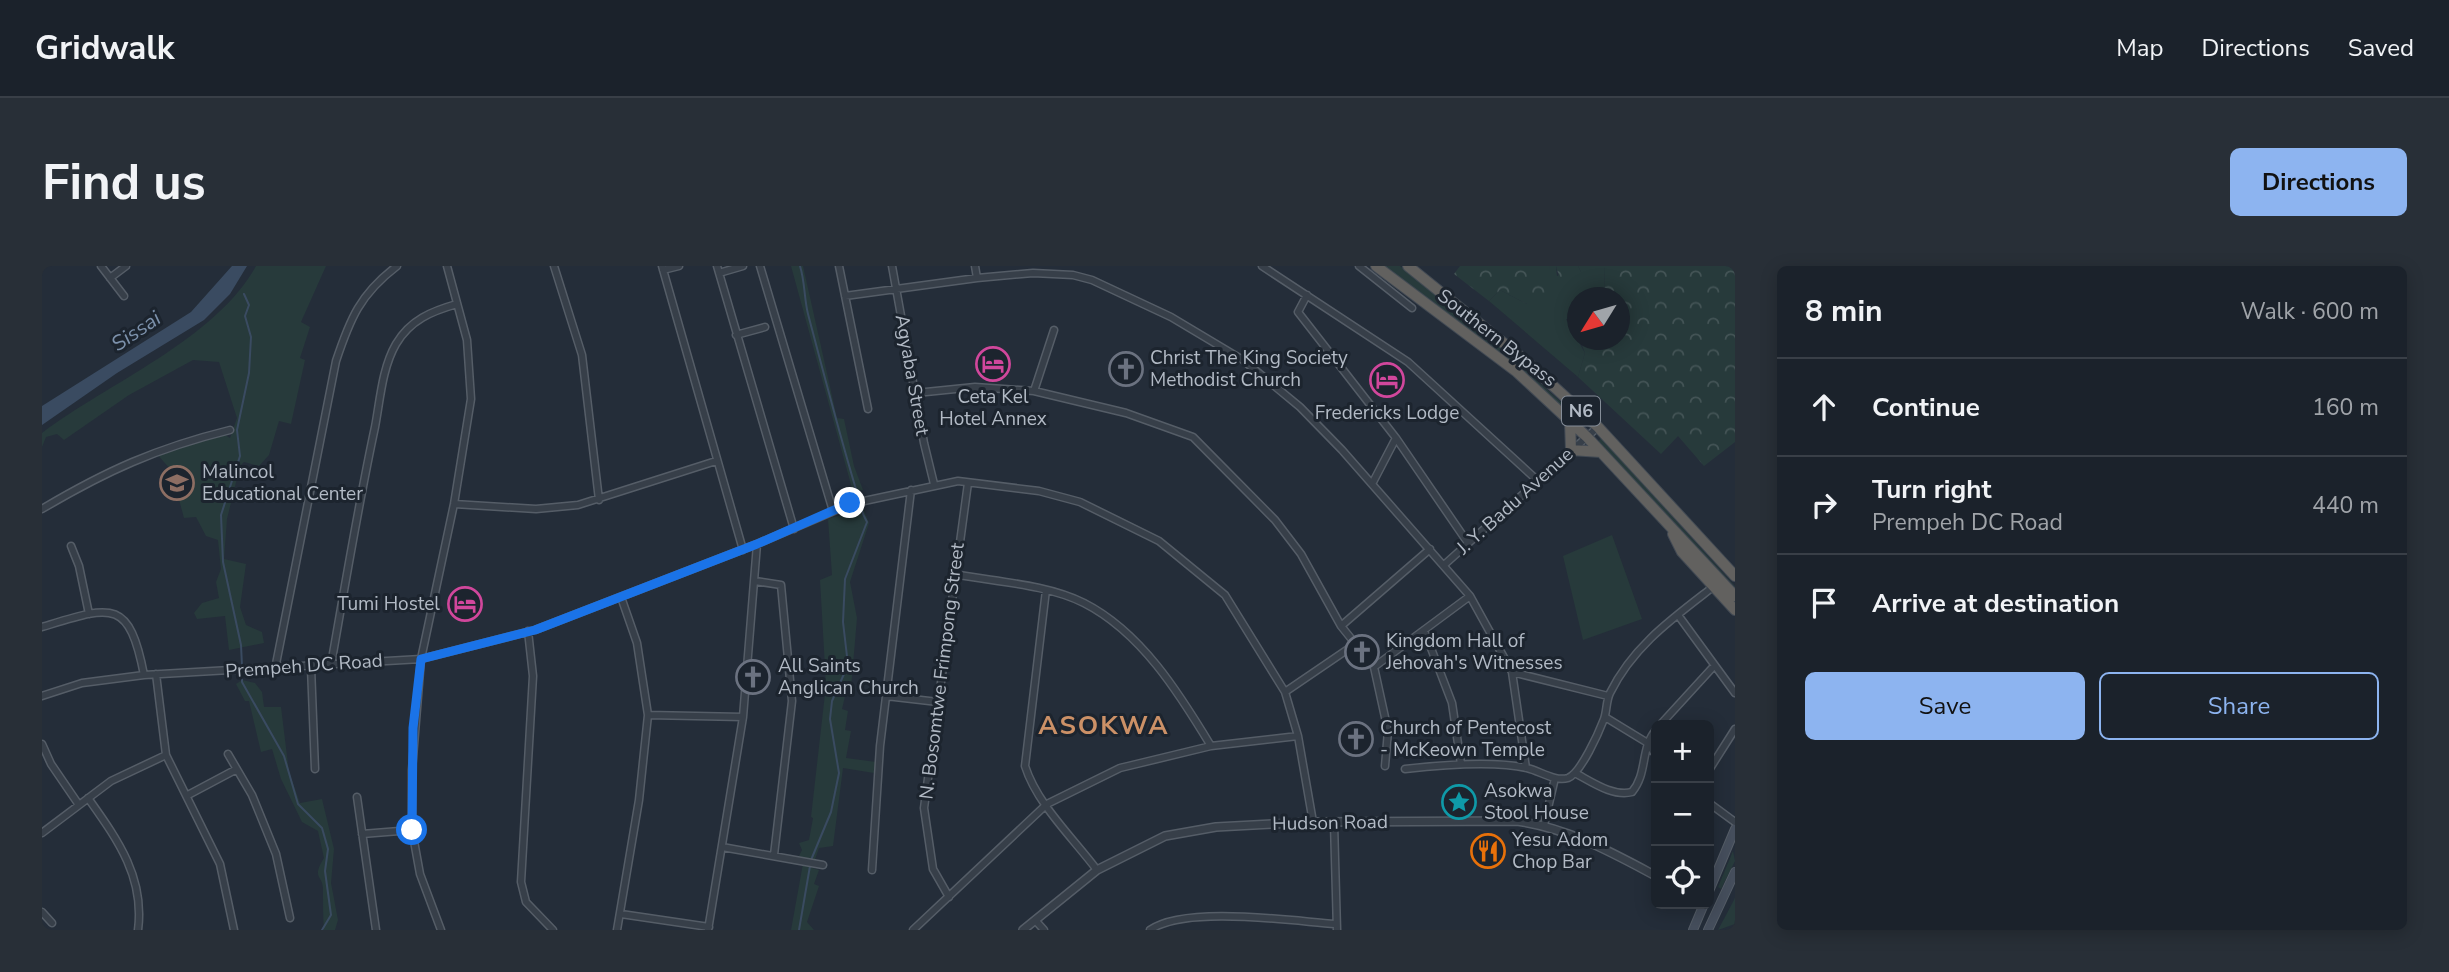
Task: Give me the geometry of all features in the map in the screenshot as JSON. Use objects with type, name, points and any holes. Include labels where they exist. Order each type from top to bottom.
[{"type":"highway","name":"Southern Bypass","points":[[1376,266],[1517,372],[1587,437],[1735,597]]},
{"type":"highway","name":"Southern Bypass","points":[[1408,266],[1527,362],[1598,427],[1735,576]]},
{"type":"highway","points":[[1570,422],[1571,450],[1601,452]]},
{"type":"highway","points":[[1670,527],[1682,552],[1735,610]]},
{"type":"highway","points":[[1721,560],[1735,566]]},
{"type":"main road","points":[[1714,879],[1735,829]]},
{"type":"main road","points":[[1708,930],[1735,872]]},
{"type":"main road","points":[[1693,930],[1704,909]]},
{"type":"street","points":[[101,266],[124,296]]},
{"type":"street","points":[[110,278],[126,266]]},
{"type":"street","points":[[275,668],[336,361],[352,314],[374,285],[397,266]]},
{"type":"street","points":[[441,930],[420,874],[412,830],[413,728],[421,659],[454,504],[471,399],[467,340],[447,266]]},
{"type":"street","points":[[554,266],[582,355],[599,500]]},
{"type":"street","points":[[679,266],[662,268],[743,550]]},
{"type":"street","points":[[743,266],[718,270],[794,529]]},
{"type":"street","points":[[760,266],[833,511]]},
{"type":"street","points":[[839,266],[868,410]]},
{"type":"street","name":"Agyaba Street","points":[[892,266],[934,484]]},
{"type":"street","points":[[975,266],[976,278]]},
{"type":"street","points":[[1262,266],[1408,362],[1537,480]]},
{"type":"street","points":[[1359,266],[1412,308]]},
{"type":"street","points":[[845,296],[976,278],[1033,273],[1073,275],[1092,280],[1171,317],[1243,360],[1300,407],[1470,596],[1512,672],[1526,768]]},
{"type":"street","points":[[1307,295],[1298,312],[1326,352],[1396,438],[1468,543]]},
{"type":"street","points":[[331,666],[368,458],[390,357],[401,337],[416,321],[427,314],[457,304]]},
{"type":"street","points":[[736,335],[765,327]]},
{"type":"street","points":[[1034,390],[1054,330]]},
{"type":"street","points":[[916,393],[975,387],[1034,390],[1126,413],[1193,438],[1275,520],[1301,554],[1341,626],[1374,667],[1388,731],[1385,766]]},
{"type":"street","name":"J. Y. Badu Avenue","points":[[1444,565],[1598,427]]},
{"type":"street","points":[[42,509],[141,456],[173,444],[230,430]]},
{"type":"street","points":[[1372,484],[1396,438]]},
{"type":"street","points":[[454,504],[536,509],[599,500],[716,461]]},
{"type":"street","name":"Prempeh DC Road","points":[[42,696],[82,683],[144,675],[421,659],[528,631],[743,550],[850,503],[934,484],[968,483],[1039,491],[1080,502],[1159,541],[1225,596],[1285,692],[1298,736],[1313,822]]},
{"type":"street","name":"N. Bosomtwe Frimpong Street","points":[[949,897],[933,869],[924,808],[968,483]]},
{"type":"street","points":[[872,870],[886,696],[911,490]]},
{"type":"street","points":[[621,914],[709,928],[743,717],[757,544]]},
{"type":"street","points":[[71,546],[79,566],[89,614]]},
{"type":"street","points":[[1341,626],[1430,550]]},
{"type":"street","points":[[954,575],[1046,590],[1084,603],[1118,626],[1146,653],[1179,695],[1211,746]]},
{"type":"street","points":[[755,582],[781,585],[792,701],[774,855]]},
{"type":"street","points":[[1405,769],[1461,764],[1526,768],[1555,778],[1567,778],[1575,773],[1605,717],[1608,696],[1642,646],[1713,587]]},
{"type":"street","points":[[1046,590],[1025,766],[1030,780],[1097,870]]},
{"type":"street","points":[[1374,667],[1470,596]]},
{"type":"street","points":[[617,930],[639,800],[648,715],[637,643],[621,597]]},
{"type":"street","points":[[42,627],[89,614],[121,616],[128,622],[138,641],[144,675]]},
{"type":"street","points":[[1678,615],[1735,693]]},
{"type":"street","points":[[1424,630],[1452,703],[1461,764]]},
{"type":"street","points":[[528,631],[534,676],[520,882],[526,902],[553,930]]},
{"type":"street","points":[[1285,692],[1354,645]]},
{"type":"street","points":[[1665,720],[1714,666]]},
{"type":"street","points":[[311,667],[315,769]]},
{"type":"street","points":[[1512,672],[1608,696]]},
{"type":"street","points":[[156,674],[166,755],[188,795],[225,877],[234,930]]},
{"type":"street","points":[[886,696],[938,702]]},
{"type":"street","points":[[648,715],[743,717]]},
{"type":"street","points":[[1605,717],[1646,741],[1651,748]]},
{"type":"street","points":[[1714,762],[1735,729]]},
{"type":"street","points":[[914,930],[1047,804],[1120,768],[1211,746],[1298,736]]},
{"type":"street","points":[[1575,773],[1611,791],[1623,795],[1632,792],[1642,775],[1646,741],[1651,736]]},
{"type":"street","points":[[42,744],[51,764],[79,805]]},
{"type":"street","points":[[228,754],[252,795],[276,854],[290,918]]},
{"type":"street","points":[[42,833],[111,781],[166,755]]},
{"type":"street","points":[[188,795],[235,770]]},
{"type":"street","points":[[1544,825],[1555,778]]},
{"type":"street","points":[[357,797],[376,930]]},
{"type":"street","points":[[88,799],[126,855],[139,907],[138,930]]},
{"type":"street","points":[[1714,806],[1735,821]]},
{"type":"street","name":"Hudson Road","points":[[1023,930],[1097,870],[1165,836],[1216,827],[1313,822],[1492,819],[1544,825],[1601,846],[1651,873]]},
{"type":"street","points":[[1150,930],[1177,920],[1251,917],[1336,927],[1334,823]]},
{"type":"street","points":[[362,834],[412,830]]},
{"type":"street","points":[[722,847],[823,865]]},
{"type":"street","points":[[42,912],[52,923]]},
{"type":"street","points":[[1035,920],[1044,930]]},
{"type":"street","points":[[1177,920],[1181,930]]},
{"type":"green space","points":[[256,266],[326,266],[301,322],[310,327],[300,358],[305,360],[291,424],[279,421],[269,455],[259,466],[244,462],[240,466],[227,519],[224,559],[246,564],[240,607],[246,625],[262,632],[264,643],[229,650],[225,616],[197,619],[194,613],[202,603],[219,598],[216,582],[221,569],[218,540],[206,536],[196,517],[184,518],[171,470],[156,453],[225,435],[230,438],[237,418],[219,362],[193,360],[129,395],[64,440],[57,434],[46,437],[42,447],[42,433],[188,338],[238,292]]},
{"type":"green space","points":[[791,266],[803,266],[837,418],[844,419],[854,466],[863,490],[853,492]]},
{"type":"green space","points":[[1379,266],[1400,266],[1475,325],[1583,422],[1580,425]]},
{"type":"green space","points":[[1460,266],[1550,266],[1547,297],[1542,305],[1527,304],[1500,290],[1489,301],[1454,274]]},
{"type":"green space","points":[[1550,266],[1556,266],[1557,276],[1565,272],[1581,272],[1578,266],[1605,266],[1604,287],[1567,287],[1567,350],[1583,350],[1585,353],[1578,377],[1489,301],[1500,290],[1527,304],[1548,274]]},
{"type":"green space","points":[[1556,266],[1578,266],[1581,272],[1571,277],[1565,272],[1560,280]]},
{"type":"green space","points":[[1605,266],[1735,266],[1735,442],[1704,466],[1678,436],[1661,454],[1578,377],[1584,350],[1630,350],[1630,287],[1604,287]]},
{"type":"green space","points":[[1601,438],[1735,586],[1735,587],[1598,442]]},
{"type":"green space","points":[[863,508],[869,523],[850,582],[857,618],[851,688],[847,688],[842,709],[848,711],[845,730],[851,731],[846,758],[876,762],[874,773],[843,768],[833,846],[819,848],[812,868],[819,870],[814,884],[819,886],[807,922],[814,930],[791,930],[804,858],[799,856],[802,850],[799,843],[809,840],[813,818],[826,685],[820,580],[832,575],[828,519]]},
{"type":"green space","points":[[1612,535],[1642,619],[1583,640],[1563,556]]},
{"type":"green space","points":[[242,680],[255,683],[262,692],[264,707],[281,707],[289,772],[300,803],[322,799],[334,849],[331,883],[338,920],[335,930],[324,930],[323,885],[318,870],[324,858],[318,831],[302,822],[281,779],[272,749],[261,752],[249,701],[245,701],[236,684]]},
{"type":"green space","points":[[1733,851],[1735,861],[1721,889],[1718,887]]},
{"type":"green space","points":[[1735,897],[1735,924],[1718,930],[1734,900]]},
{"type":"water","points":[[232,266],[247,266],[230,294],[204,320],[117,373],[42,425],[42,406],[191,312]]},
{"type":"waterway","points":[[800,266],[808,314],[867,522],[845,579],[843,622],[848,665],[832,701],[830,719],[839,773],[831,812],[811,860]]},
{"type":"waterway","points":[[242,666],[241,645],[223,562],[221,515],[240,456],[237,430],[249,373],[251,337],[245,316],[249,305],[244,294]]},
{"type":"waterway","points":[[242,672],[242,682],[284,756],[298,804],[322,828],[328,849],[325,871],[331,915],[322,930]]},
{"type":"waterway","points":[[799,930],[810,866]]},
{"type":"place","name":"Ceta Kel Hotel Annex","points":[[993,364]]},
{"type":"place","name":"Christ The King Society Methodist Church","points":[[1126,369]]},
{"type":"place","name":"Fredericks Lodge","points":[[1387,380]]},
{"type":"place","name":"Malincol Educational Center","points":[[177,483]]},
{"type":"place","name":"Tumi Hostel","points":[[465,604]]},
{"type":"place","name":"Kingdom Hall of Jehovah's Witnesses","points":[[1362,652]]},
{"type":"place","name":"All Saints Anglican Church","points":[[753,677]]},
{"type":"place","name":"Church of Pentecost - McKeown Temple","points":[[1356,739]]},
{"type":"place","name":"Asokwa Stool House","points":[[1459,802]]},
{"type":"place","name":"Yesu Adom Chop Bar","points":[[1488,851]]},
{"type":"district","name":"ASOKWA","points":[[1104,725]]},
{"type":"route","points":[[412,830],[413,728],[421,659],[535,630],[757,544],[850,503]]},
{"type":"water label","name":"Sissai","points":[[136,331]]}]
